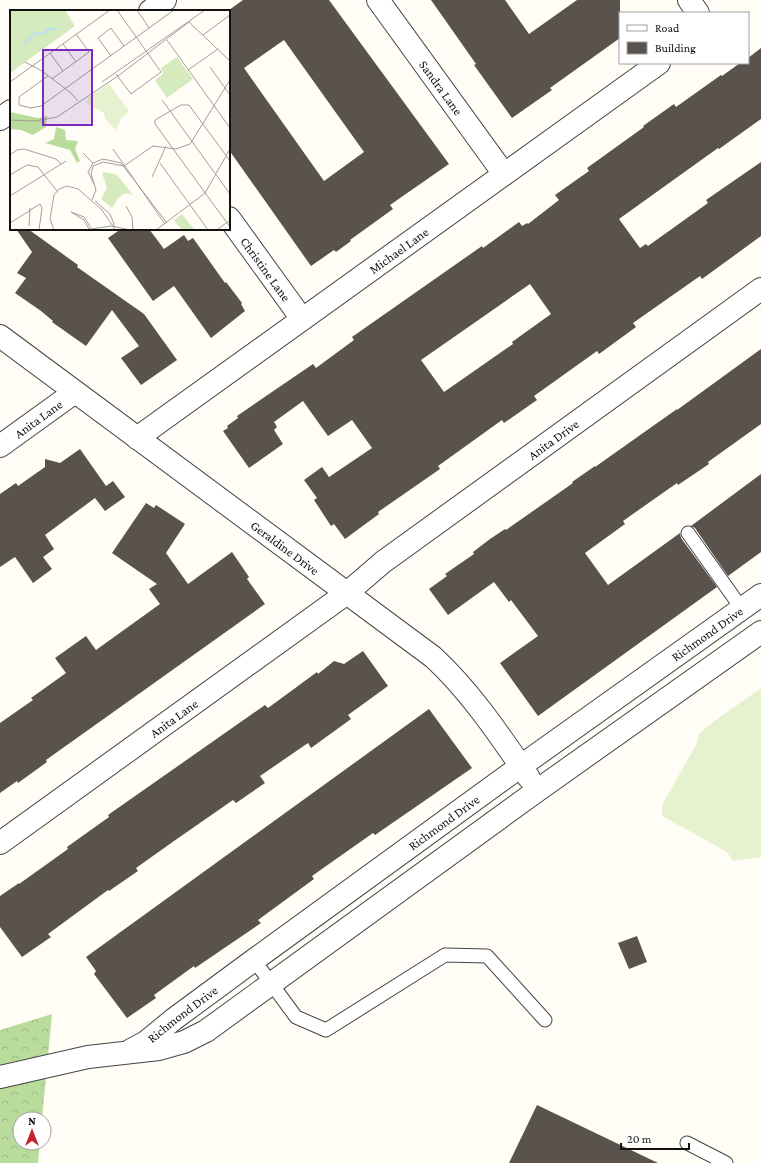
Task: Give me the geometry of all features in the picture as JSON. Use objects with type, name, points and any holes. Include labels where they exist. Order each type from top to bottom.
[{"type":"street","points":[[151,10],[165,0]]},
{"type":"street","name":"Sandra Lane","points":[[378,0],[504,174]]},
{"type":"street","points":[[689,0],[697,12]]},
{"type":"street","name":"Michael Lane","points":[[137,438],[658,64]]},
{"type":"street","points":[[0,119],[10,112]]},
{"type":"street","name":"Christine Lane","points":[[230,219],[302,319]]},
{"type":"street","name":"Anita Drive","points":[[347,593],[383,562],[761,289]]},
{"type":"street","name":"Geraldine Drive","points":[[0,336],[433,657],[452,674],[468,693],[538,790]]},
{"type":"street","name":"Anita Lane","points":[[0,446],[75,392]]},
{"type":"street","name":"Anita Lane","points":[[0,843],[347,593]]},
{"type":"street","name":"Richmond Drive","points":[[128,1052],[146,1042],[174,1019],[254,960],[521,766],[761,595]]},
{"type":"street","name":"Richmond Drive","points":[[0,1077],[88,1057],[159,1049],[184,1042],[206,1031],[538,790],[761,632]]},
{"type":"lane","points":[[688,533],[742,609]]},
{"type":"lane","points":[[254,960],[296,1017],[326,1030],[445,955],[487,956],[545,1020]]},
{"type":"lane","points":[[687,1143],[726,1163]]},
{"type":"green space","points":[[761,688],[761,857],[733,861],[727,852],[662,816],[662,805],[697,743],[699,734],[709,725]]},
{"type":"green space","points":[[52,1014],[43,1111],[12,1111],[12,1151],[39,1151],[38,1163],[0,1163],[0,1030]]},
{"type":"building","points":[[243,0],[329,0],[449,164],[390,205],[393,209],[350,240],[351,241],[336,252],[334,250],[311,266],[230,151],[229,10]],"holes":[[[284,40],[364,152],[324,181],[244,68]]]},
{"type":"building","points":[[431,0],[505,0],[529,34],[577,0],[620,0],[619,39],[550,88],[552,90],[512,118],[474,65],[476,64]]},
{"type":"building","points":[[761,48],[761,119],[619,219],[640,248],[646,244],[648,246],[708,203],[706,200],[761,162],[761,236],[702,279],[700,276],[633,323],[636,327],[599,354],[597,351],[534,396],[537,400],[504,423],[502,420],[438,466],[440,469],[378,512],[379,514],[345,539],[334,524],[331,526],[314,500],[317,498],[304,480],[322,467],[329,477],[372,448],[352,420],[328,436],[303,401],[274,422],[277,427],[274,430],[283,444],[249,468],[223,431],[238,418],[237,416],[313,364],[316,368],[354,340],[352,337],[482,246],[483,248],[519,222],[522,226],[527,223],[528,224],[559,200],[555,195],[589,171],[587,168],[674,104],[676,107],[721,75],[722,76],[739,64],[749,64],[749,57]],"holes":[[[530,284],[551,314],[512,342],[513,344],[444,392],[421,360]]]},
{"type":"building","points":[[17,230],[29,230],[78,265],[77,267],[144,314],[177,360],[141,385],[121,358],[139,346],[112,310],[86,346],[52,322],[53,321],[41,311],[15,293],[26,278],[17,273],[32,252]]},
{"type":"building","points":[[120,230],[150,230],[164,249],[184,235],[188,241],[193,238],[225,283],[226,282],[242,303],[241,304],[245,311],[211,338],[174,286],[153,301],[108,238]]},
{"type":"building","points":[[761,349],[761,424],[708,462],[709,464],[678,485],[677,483],[623,521],[625,524],[585,553],[608,585],[680,533],[681,538],[717,587],[538,716],[500,663],[538,636],[511,600],[509,602],[494,582],[448,615],[429,589],[447,576],[445,574],[474,554],[473,552],[490,539],[505,529],[506,530]]},
{"type":"building","points":[[80,449],[106,486],[113,481],[125,497],[105,511],[95,498],[45,535],[54,549],[43,557],[52,569],[33,583],[15,557],[0,567],[0,494],[16,483],[18,486],[45,467],[45,459],[60,463]]},
{"type":"building","points":[[761,474],[761,552],[728,576],[695,528],[691,526]]},
{"type":"building","points":[[146,503],[154,508],[156,505],[185,524],[166,553],[188,584],[232,552],[249,577],[247,579],[265,604],[46,760],[47,762],[18,783],[17,781],[0,793],[0,723],[33,700],[31,698],[66,673],[55,658],[86,636],[96,650],[160,604],[149,589],[157,584],[112,553]]},
{"type":"building","points":[[363,651],[388,686],[348,715],[351,719],[311,748],[308,743],[260,776],[265,783],[236,803],[233,800],[136,868],[138,871],[109,891],[108,890],[48,934],[51,937],[22,957],[0,927],[0,896],[68,849],[67,847],[109,817],[108,815],[265,705],[268,708],[317,672],[318,674],[334,661],[344,664]]},
{"type":"building","points":[[429,709],[472,768],[375,835],[373,833],[312,876],[314,879],[258,920],[261,923],[195,968],[194,966],[154,995],[156,998],[127,1018],[94,974],[96,971],[86,957]]},
{"type":"building","points":[[637,936],[647,962],[629,969],[618,943]]},
{"type":"building","points":[[537,1105],[658,1163],[509,1163]]}]
